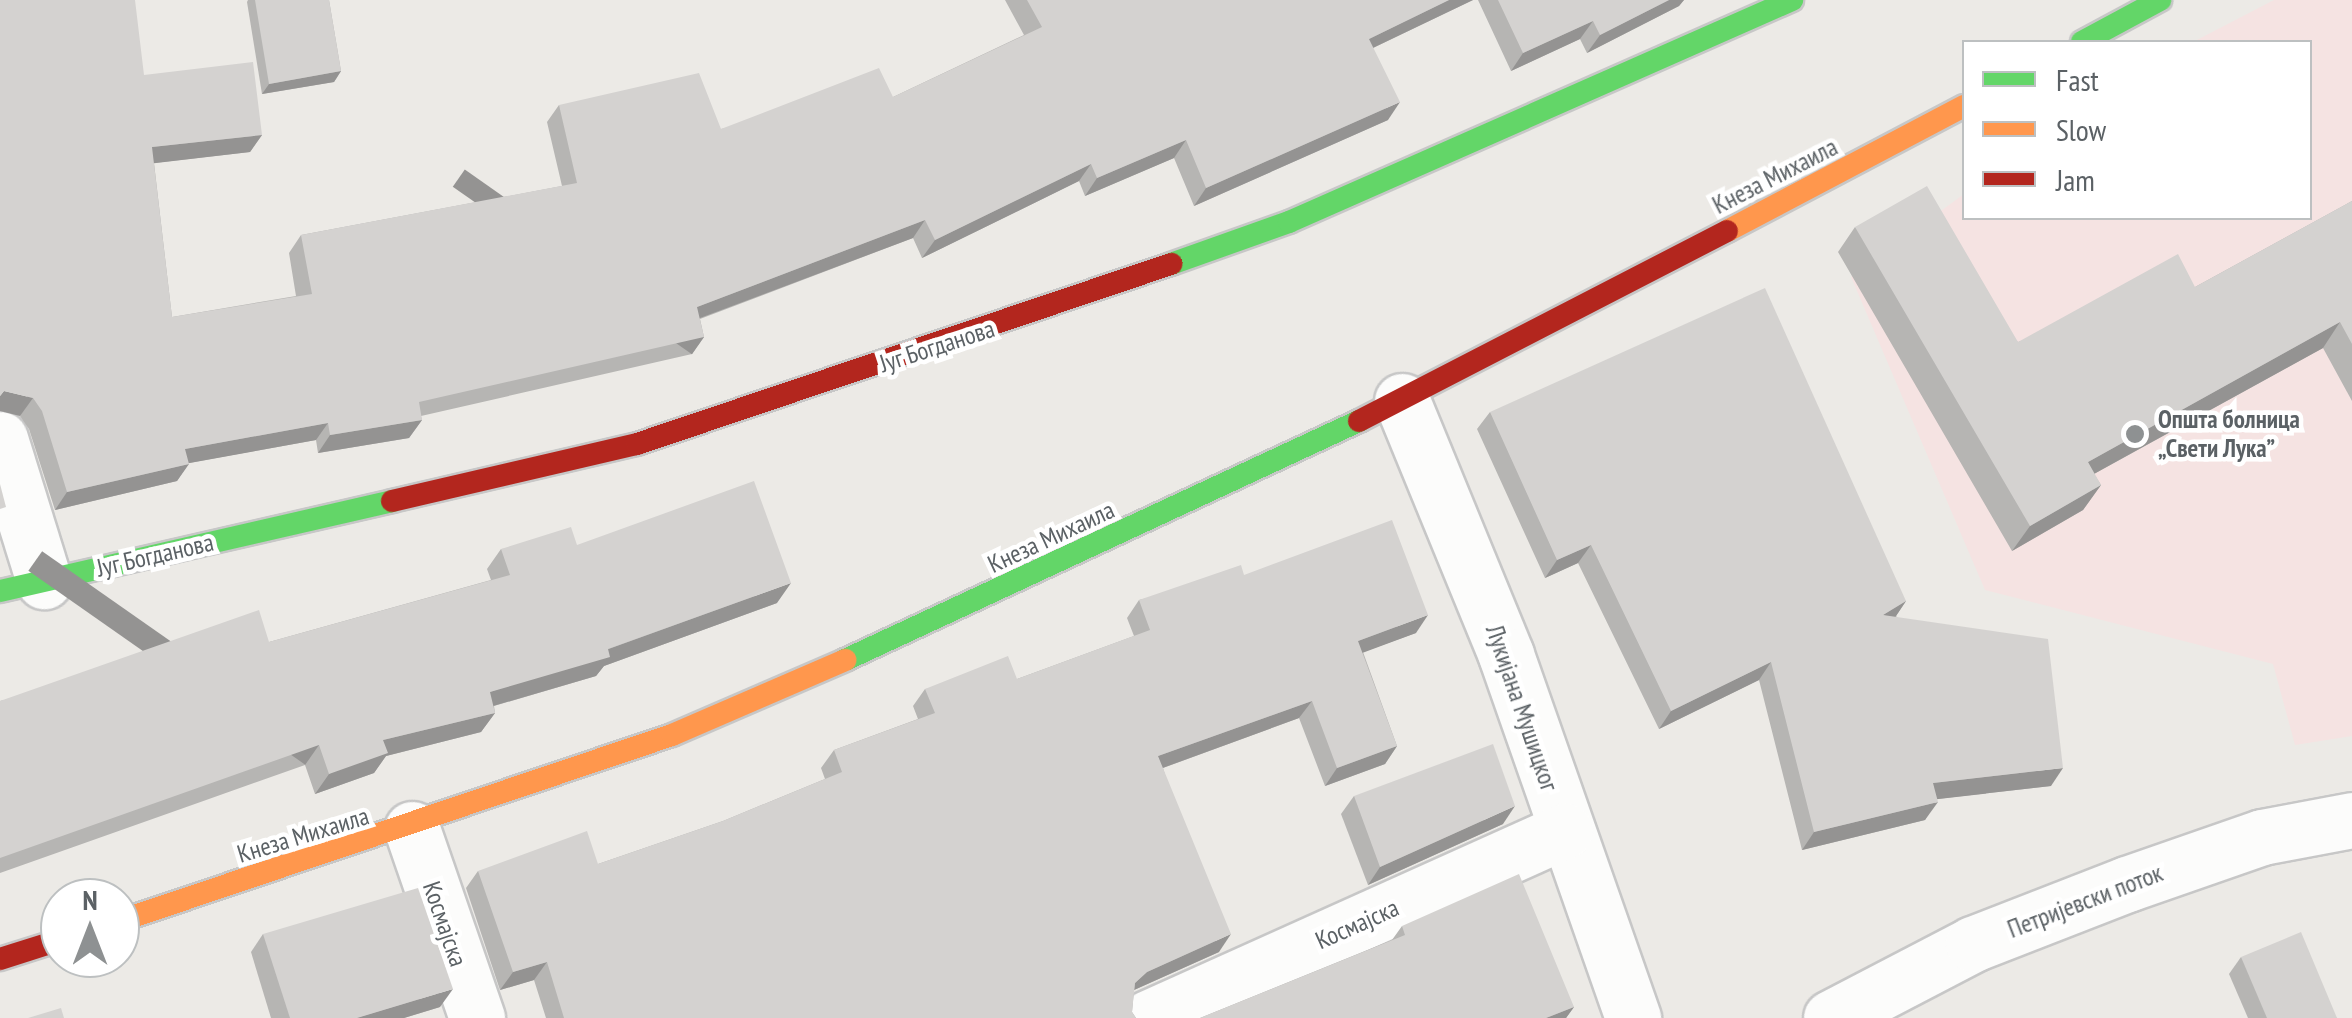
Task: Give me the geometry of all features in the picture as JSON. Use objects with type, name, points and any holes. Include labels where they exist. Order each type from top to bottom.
[{"type":"main road","name":"Југ Богданова","points":[[22,586],[637,444],[982,332],[1288,222],[1792,0]]},
{"type":"main road","points":[[2086,40],[2160,0]]},
{"type":"main road","name":"Кнеза Михаила","points":[[140,915],[412,829],[690,727],[1402,401],[1962,107]]},
{"type":"main road","points":[[0,959],[40,946]]},
{"type":"street","name":"Лукијана Мушицког","points":[[1402,401],[1506,654],[1634,1018]]},
{"type":"street","name":"Југ Богданова","points":[[0,439],[22,586]]},
{"type":"street","name":"Петријевски поток","points":[[1831,1018],[1973,944],[2127,884],[2262,837],[2352,820]]},
{"type":"street","name":"Космајска","points":[[412,829],[478,1018]]},
{"type":"street","name":"Космајска","points":[[1148,1018],[1565,830]]},
{"type":"shaded area","name":"Општа болница „Свети Лука”","points":[[2274,0],[2352,0],[2352,736],[2295,745],[2273,664],[1985,590],[1851,277],[1962,195],[1962,220],[2312,220],[2312,40],[2197,40]]},
{"type":"building","points":[[0,0],[135,0],[144,75],[253,62],[262,135],[152,147],[172,317],[312,294],[301,235],[577,183],[559,105],[699,73],[721,129],[879,68],[893,97],[1042,27],[1027,0],[1449,0],[1369,39],[1400,102],[1206,188],[1186,140],[1097,178],[1091,164],[935,240],[925,220],[697,307],[704,337],[419,402],[422,420],[330,435],[328,423],[185,449],[189,464],[67,492],[42,411],[33,398],[4,391],[0,396]]},
{"type":"building","points":[[255,0],[329,0],[341,71],[269,84]]},
{"type":"building","points":[[1498,0],[1669,0],[1600,35],[1593,21],[1523,53]]},
{"type":"building","points":[[1927,186],[2018,342],[2178,254],[2195,287],[2352,201],[2352,344],[2340,322],[2088,462],[2101,485],[2030,526],[1855,227]]},
{"type":"building","points":[[1765,288],[1906,601],[1883,615],[2048,639],[2063,768],[1933,783],[1938,802],[1814,832],[1771,662],[1671,711],[1591,545],[1557,560],[1490,412]]},
{"type":"building","points":[[754,481],[791,583],[608,649],[610,657],[490,692],[495,713],[383,740],[388,753],[329,774],[319,745],[0,858],[0,701],[259,610],[269,642],[510,575],[501,549],[571,527],[577,545]]},
{"type":"building","points":[[0,484],[6,507],[0,509]]},
{"type":"building","points":[[1392,520],[1428,615],[1358,641],[1397,746],[1337,768],[1312,701],[1158,756],[1231,934],[1147,972],[1135,983],[1132,1012],[1136,1018],[564,1018],[547,962],[513,972],[478,871],[587,831],[598,864],[723,821],[842,772],[834,750],[935,713],[925,689],[1008,656],[1017,679],[1150,630],[1139,600],[1241,565],[1244,575]]},
{"type":"building","points":[[1493,744],[1515,806],[1380,867],[1354,796]]},
{"type":"building","points":[[1519,874],[1574,1007],[1546,1018],[1200,1018],[1405,935],[1402,926]]},
{"type":"building","points":[[418,888],[453,989],[357,1018],[290,1018],[263,934]]},
{"type":"building","points":[[2301,932],[2337,1018],[2267,1018],[2241,957]]},
{"type":"building","points":[[61,1008],[64,1018],[28,1018]]},
{"type":"traffic: fast","points":[[1171,264],[1289,222],[1792,0]]},
{"type":"traffic: fast","points":[[2086,40],[2160,0]]},
{"type":"traffic: fast","points":[[845,660],[1359,421]]},
{"type":"traffic: fast","points":[[0,591],[392,501]]},
{"type":"traffic: slow","points":[[1727,231],[1962,107]]},
{"type":"traffic: slow","points":[[140,914],[672,735],[845,660]]},
{"type":"traffic: jam","points":[[1359,421],[1727,231]]},
{"type":"traffic: jam","points":[[392,501],[637,444],[1171,264]]},
{"type":"traffic: jam","points":[[0,959],[40,946]]},
{"type":"place","name":"Општа болница „Свети Лука”","points":[[2135,434]]}]
